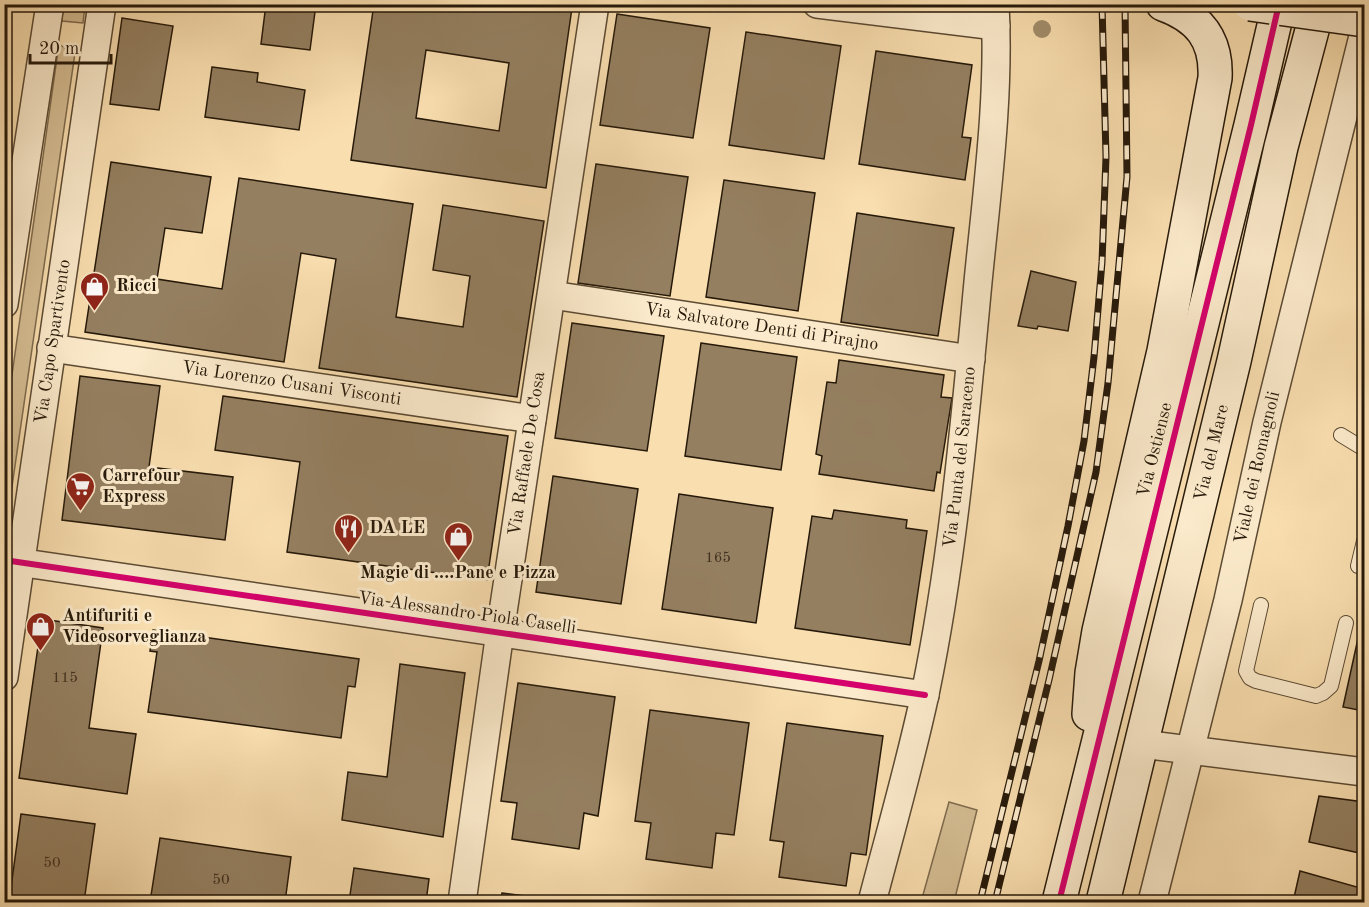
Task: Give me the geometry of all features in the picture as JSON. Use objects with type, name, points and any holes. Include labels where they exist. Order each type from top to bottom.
[{"type":"street","points":[[4,304],[50,4]]},
{"type":"street","name":"Via Capo Spartivento","points":[[4,677],[13,562],[51,348],[102,4]]},
{"type":"street","name":"Via Raffaele De Cosa","points":[[462,903],[500,632],[595,4]]},
{"type":"street","points":[[817,4],[996,15]]},
{"type":"street","points":[[1089,779],[1089,714],[1095,652],[1164,351],[1215,78],[1214,54],[1202,29],[1179,11],[1163,4]]},
{"type":"street","points":[[1250,4],[1365,20]]},
{"type":"street","name":"Via Ostiense","points":[[1059,903],[1279,4]]},
{"type":"street","name":"Via del Mare","points":[[1103,903],[1234,361],[1285,130],[1318,4]]},
{"type":"street","name":"Via Punta del Saraceno","points":[[872,903],[925,695],[952,530],[971,359],[997,75],[996,15]]},
{"type":"street","name":"Viale dei Romagnoli","points":[[1152,903],[1228,600],[1267,422],[1365,32]]},
{"type":"street","name":"Via Salvatore Denti di Pirajno","points":[[552,295],[971,359]]},
{"type":"street","name":"Via Lorenzo Cusani Visconti","points":[[51,348],[532,419]]},
{"type":"street","name":"Via Alessandro Piola Caselli","points":[[13,562],[925,695]]},
{"type":"street","points":[[1142,744],[1365,772]]},
{"type":"lane","points":[[1341,435],[1365,449]]},
{"type":"lane","points":[[1358,566],[1365,541]]},
{"type":"lane","points":[[1261,605],[1246,671],[1250,678],[1316,696],[1331,686],[1346,623]]},
{"type":"shaded area","points":[[63,5],[85,5],[83,23],[62,21]]},
{"type":"shaded area","points":[[59,44],[66,49],[76,46],[8,514],[4,513],[5,424]]},
{"type":"shaded area","points":[[949,802],[977,810],[954,902],[921,902]]},
{"type":"building","points":[[266,4],[316,4],[310,50],[261,44]]},
{"type":"building","points":[[374,4],[545,4],[572,8],[546,188],[351,160]],"holes":[[[426,50],[509,63],[499,131],[416,118]]]},
{"type":"building","points":[[617,14],[710,28],[693,138],[600,125]]},
{"type":"building","points":[[122,18],[173,26],[159,110],[110,104]]},
{"type":"building","points":[[746,32],[841,46],[824,159],[729,145]]},
{"type":"building","points":[[876,51],[972,65],[962,137],[971,138],[965,180],[859,164]]},
{"type":"building","points":[[212,67],[258,73],[257,82],[305,90],[299,130],[205,117]]},
{"type":"building","points":[[111,162],[211,177],[202,233],[165,228],[157,279],[222,289],[239,178],[413,204],[396,317],[463,327],[470,276],[433,270],[443,205],[544,221],[517,397],[319,368],[336,259],[301,253],[284,362],[85,332]]},
{"type":"building","points":[[596,164],[688,177],[670,296],[578,283]]},
{"type":"building","points":[[724,180],[815,193],[798,311],[706,297]]},
{"type":"building","points":[[857,213],[954,228],[938,336],[841,322]]},
{"type":"building","points":[[1031,271],[1076,282],[1068,331],[1038,326],[1037,329],[1018,326]]},
{"type":"building","points":[[572,323],[664,336],[647,451],[555,438]]},
{"type":"building","points":[[701,343],[797,357],[781,470],[685,456]]},
{"type":"building","points":[[839,360],[944,375],[941,397],[952,398],[940,473],[937,472],[934,491],[819,474],[822,456],[816,454],[827,382],[836,383]]},
{"type":"building","points":[[80,376],[160,386],[149,467],[233,477],[225,540],[62,520]]},
{"type":"building","points":[[223,396],[508,436],[487,580],[287,552],[300,462],[215,450]]},
{"type":"building","points":[[553,476],[638,489],[621,604],[536,592]]},
{"type":"building","points":[[679,494],[773,508],[756,623],[662,609]]},
{"type":"building","points":[[834,510],[907,520],[906,528],[927,531],[910,645],[795,628],[812,516],[832,519]]},
{"type":"building","points":[[1364,611],[1364,711],[1343,707]]},
{"type":"building","points":[[42,619],[103,628],[89,728],[136,734],[127,794],[19,778]]},
{"type":"building","points":[[153,630],[359,659],[355,687],[348,686],[341,738],[148,712],[157,652],[150,651]]},
{"type":"building","points":[[400,664],[465,673],[443,837],[342,820],[348,772],[387,777]]},
{"type":"building","points":[[518,683],[615,697],[598,816],[584,813],[579,849],[512,839],[517,803],[501,801]]},
{"type":"building","points":[[650,710],[749,723],[734,835],[716,833],[712,868],[646,859],[651,823],[635,821]]},
{"type":"building","points":[[787,723],[883,736],[866,855],[851,853],[846,886],[779,877],[784,842],[770,840]]},
{"type":"building","points":[[1319,796],[1364,802],[1364,854],[1309,842]]},
{"type":"building","points":[[21,814],[95,824],[84,902],[9,902]]},
{"type":"building","points":[[160,838],[291,857],[285,902],[150,902]]},
{"type":"building","points":[[354,868],[429,879],[426,902],[349,902]]},
{"type":"building","points":[[1300,871],[1364,889],[1364,902],[1293,902]]},
{"type":"building","points":[[502,893],[571,902],[500,902]]},
{"type":"railway","points":[[980,902],[1039,661],[1084,441],[1102,262],[1106,157],[1102,4]]},
{"type":"railway","points":[[995,902],[1049,680],[1096,472],[1108,383],[1127,177],[1125,4]]},
{"type":"cycle path","points":[[1059,902],[1279,4]]},
{"type":"cycle path","points":[[4,560],[925,695]]},
{"type":"place","name":"Ricci","points":[[95,312]]},
{"type":"place","name":"Carrefour Express","points":[[81,512]]},
{"type":"place","name":"DA LE","points":[[348,554]]},
{"type":"place","name":"Magie di ....Pane e Pizza","points":[[458,562]]},
{"type":"place","name":"Antifuriti e Videosorveglianza","points":[[41,652]]}]
